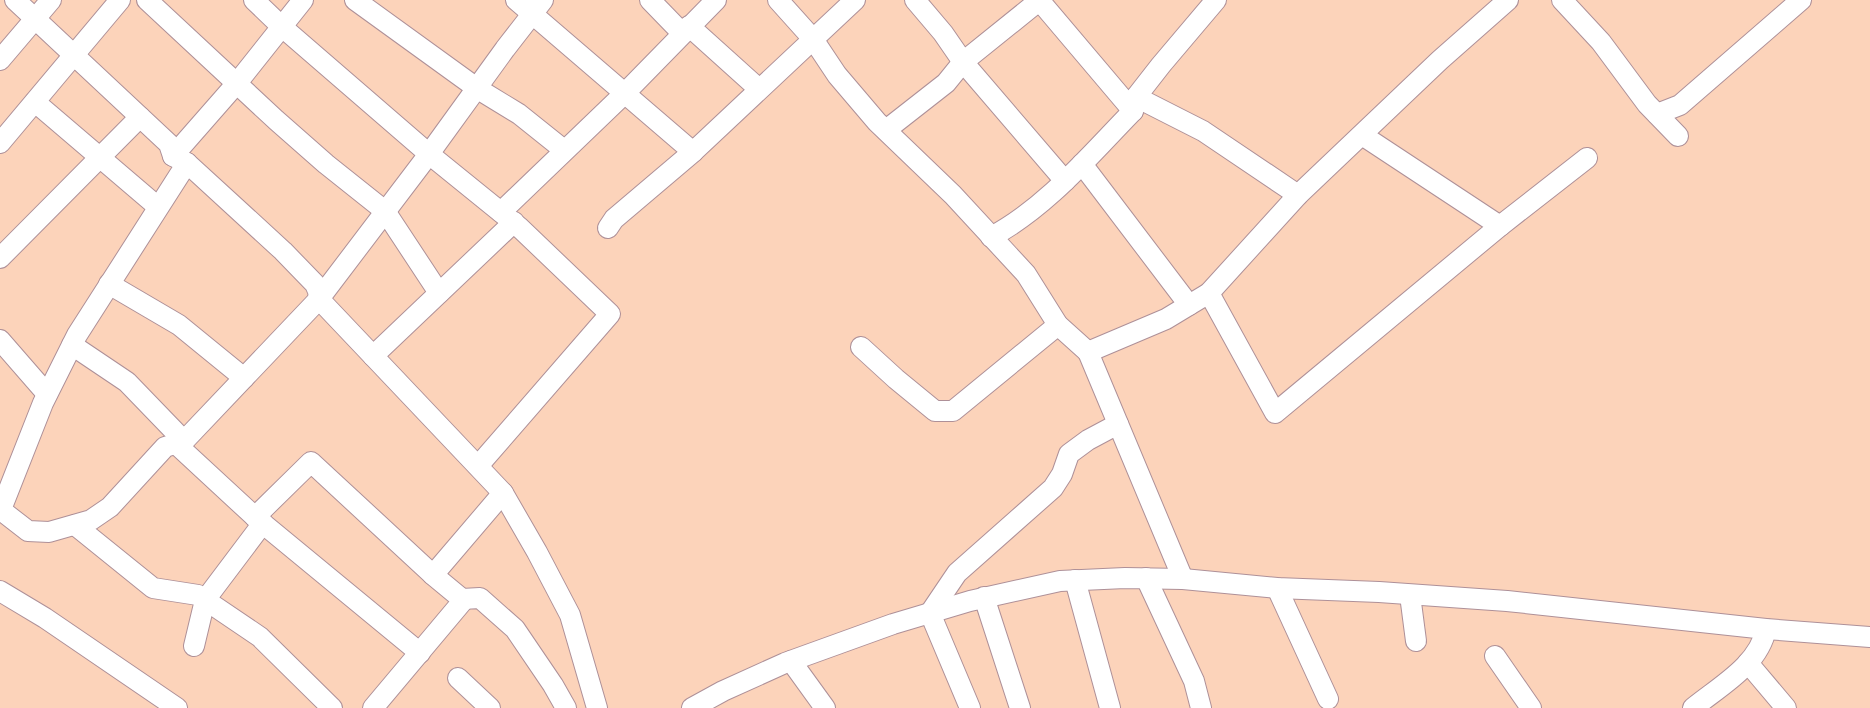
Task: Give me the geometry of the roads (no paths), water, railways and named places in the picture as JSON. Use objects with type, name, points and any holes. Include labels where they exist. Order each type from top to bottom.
[{"type":"street","points":[[15,0],[169,144],[180,159],[283,251],[315,284],[319,299],[503,493],[538,552],[570,615],[597,708]]},
{"type":"street","points":[[0,60],[51,0]]},
{"type":"street","points":[[0,143],[120,0]]},
{"type":"street","points":[[147,0],[319,158],[385,211],[439,293]]},
{"type":"street","points":[[254,0],[281,26],[429,154],[507,217],[610,314],[478,466]]},
{"type":"street","points":[[303,0],[180,159],[158,207],[72,345],[47,394],[0,511],[28,531],[49,532],[91,520],[110,506],[165,447],[179,442],[244,378],[319,299],[538,7]]},
{"type":"street","points":[[355,0],[478,89],[519,114],[564,150]]},
{"type":"street","points":[[516,0],[538,7],[625,93],[693,152]]},
{"type":"street","points":[[650,0],[759,89]]},
{"type":"street","points":[[373,356],[439,293],[564,150],[625,93],[716,0]]},
{"type":"street","points":[[778,0],[813,39],[837,76],[886,130],[953,195],[1026,274],[1058,325],[1088,352],[1183,579]]},
{"type":"street","points":[[608,228],[614,219],[693,152],[854,0]]},
{"type":"street","points":[[915,0],[943,33],[963,62],[1065,181]]},
{"type":"street","points":[[886,130],[946,83],[963,62],[1040,0],[1135,104],[1203,132],[1298,195]]},
{"type":"street","points":[[991,237],[1011,226],[1038,206],[1082,164],[1135,104],[1161,65],[1216,0]]},
{"type":"street","points":[[1088,352],[1166,319],[1209,293],[1298,195],[1440,60],[1508,0]]},
{"type":"street","points":[[1562,0],[1601,42],[1648,104],[1678,136]]},
{"type":"street","points":[[1657,114],[1680,105],[1801,0]]},
{"type":"street","points":[[35,102],[158,207]]},
{"type":"street","points":[[0,258],[140,117]]},
{"type":"street","points":[[1362,135],[1500,226]]},
{"type":"street","points":[[1209,293],[1276,413],[1500,226],[1587,158]]},
{"type":"street","points":[[1082,164],[1189,305]]},
{"type":"street","points":[[109,284],[179,324],[244,378]]},
{"type":"street","points":[[861,346],[896,379],[935,411],[953,411],[1058,325]]},
{"type":"street","points":[[0,340],[47,394]]},
{"type":"street","points":[[72,345],[127,382],[179,442],[259,520],[420,653]]},
{"type":"street","points":[[930,612],[957,573],[1053,488],[1062,474],[1069,454],[1088,440],[1118,424]]},
{"type":"street","points":[[194,646],[205,600],[259,520],[311,462],[433,575],[462,599],[480,598],[515,629],[553,685],[566,708]]},
{"type":"street","points":[[433,575],[503,493]]},
{"type":"street","points":[[75,525],[153,588],[198,595],[260,636],[332,708]]},
{"type":"street","points":[[1146,578],[1194,681],[1201,708]]},
{"type":"street","points":[[692,708],[723,691],[791,661],[893,624],[984,597],[1060,581],[1075,580],[1183,579],[1276,588],[1508,601],[1766,629],[1870,637]]},
{"type":"street","points":[[1075,580],[1110,708]]},
{"type":"street","points":[[1276,588],[1328,699]]},
{"type":"street","points":[[0,591],[45,618],[177,708]]},
{"type":"street","points":[[1410,595],[1416,641]]},
{"type":"street","points":[[984,597],[1020,708]]},
{"type":"street","points":[[373,708],[462,602],[462,599]]},
{"type":"street","points":[[930,612],[970,708]]},
{"type":"street","points":[[1693,708],[1748,663],[1764,642],[1766,629]]},
{"type":"street","points":[[1495,656],[1531,708]]},
{"type":"street","points":[[791,661],[825,708]]},
{"type":"street","points":[[1748,663],[1786,708]]},
{"type":"street","points":[[458,678],[490,708]]}]
